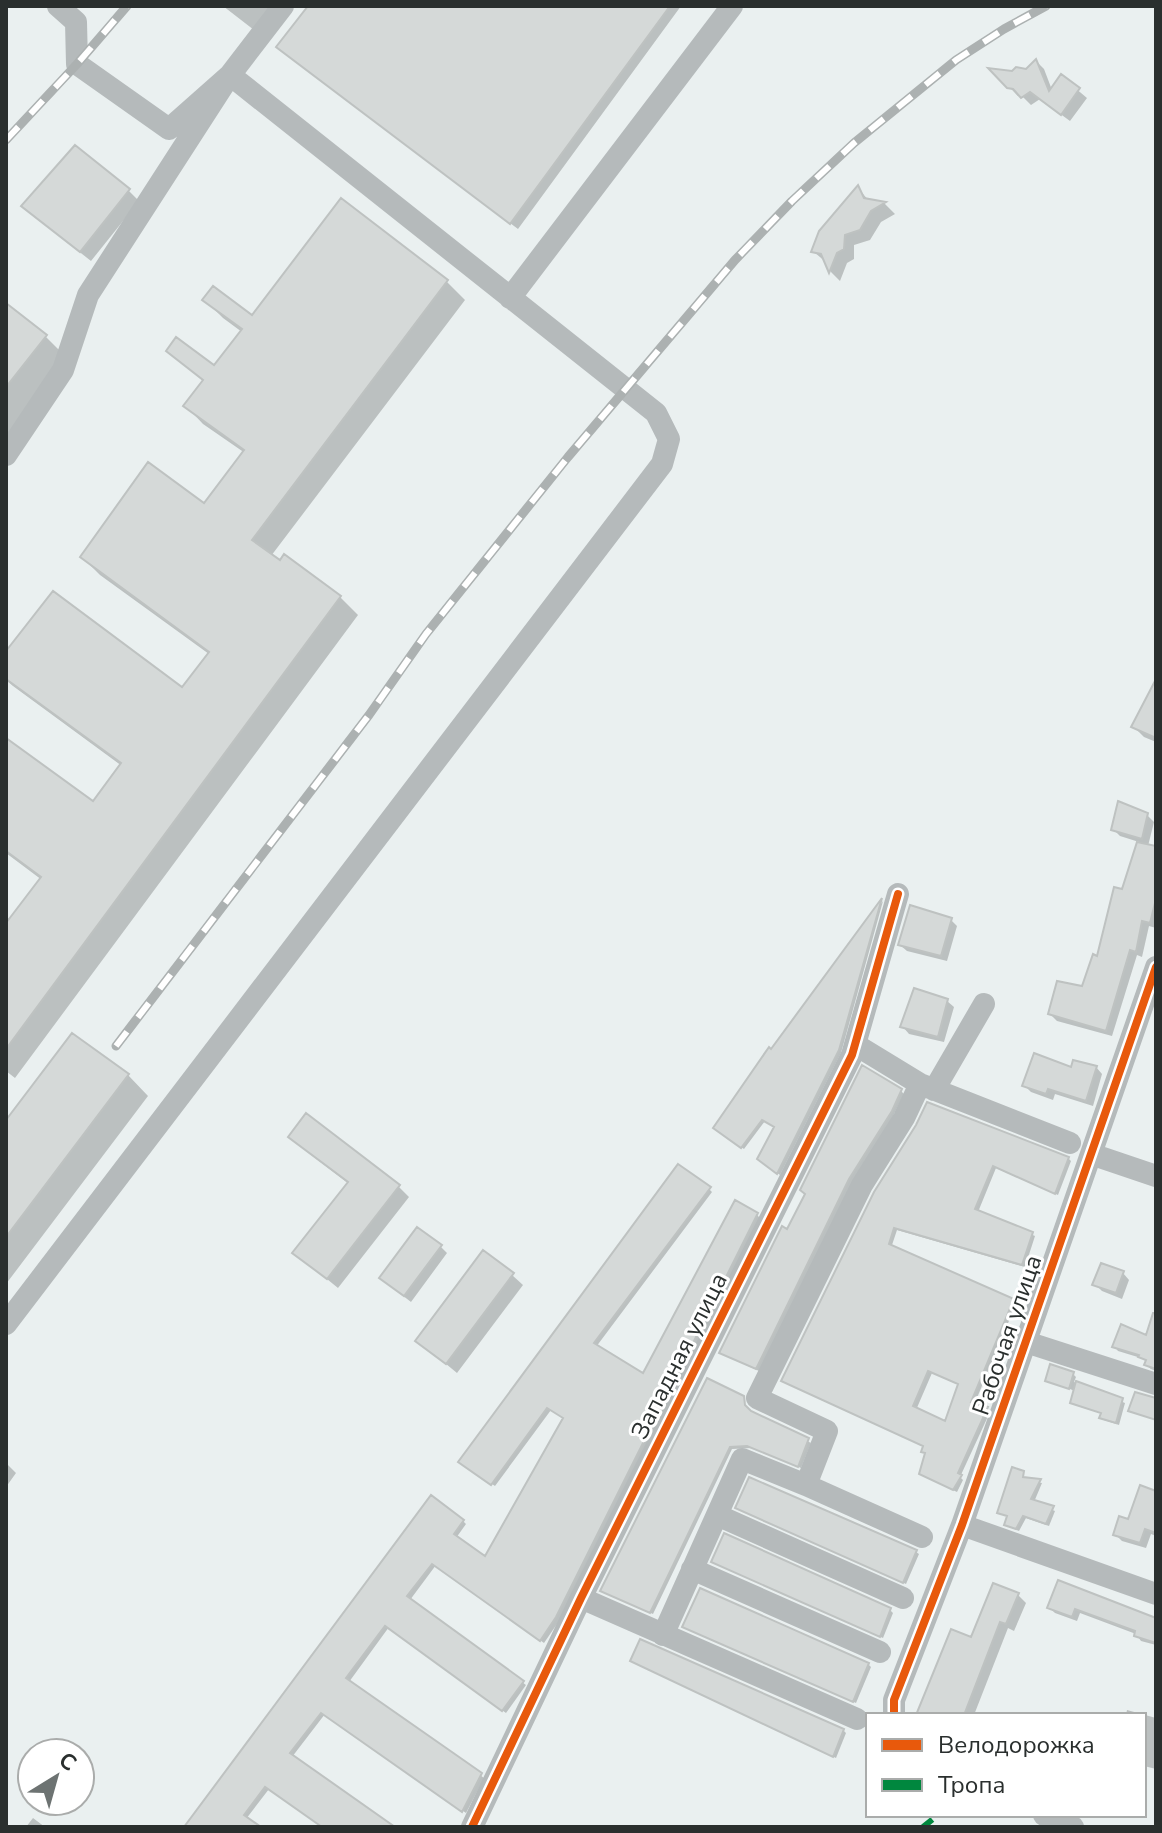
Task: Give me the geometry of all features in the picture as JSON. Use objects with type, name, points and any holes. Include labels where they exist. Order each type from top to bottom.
[{"type":"street","points":[[58,6],[76,22],[77,64],[169,129],[230,75]]},
{"type":"street","points":[[6,455],[63,370],[88,295],[230,75],[283,6]]},
{"type":"street","points":[[510,298],[732,6]]},
{"type":"street","points":[[6,1324],[662,464],[669,439],[656,413],[230,75]]},
{"type":"street","name":"Западная улица","points":[[472,1827],[581,1598],[856,1045],[898,894]]},
{"type":"street","name":"Рабочая улица","points":[[894,1713],[894,1700],[962,1525],[1156,967]]},
{"type":"street","points":[[806,1485],[827,1431],[757,1398],[862,1185],[904,1118],[984,1004]]},
{"type":"street","points":[[856,1045],[927,1087],[1070,1143]]},
{"type":"street","points":[[1091,1154],[1156,1176]]},
{"type":"street","points":[[1026,1342],[1156,1384]]},
{"type":"street","points":[[663,1635],[742,1459],[922,1537]]},
{"type":"street","points":[[717,1515],[903,1598]]},
{"type":"street","points":[[962,1525],[1156,1594]]},
{"type":"street","points":[[692,1569],[880,1652]]},
{"type":"street","points":[[581,1598],[857,1719]]},
{"type":"street","points":[[1049,1817],[1073,1827]]},
{"type":"building","points":[[308,6],[670,6],[510,224],[276,47]]},
{"type":"building","points":[[1036,59],[1049,91],[1061,74],[1080,88],[1061,115],[1030,92],[1021,98],[988,68],[1026,69]]},
{"type":"building","points":[[75,145],[130,189],[80,252],[21,206]]},
{"type":"building","points":[[858,185],[864,198],[886,202],[871,211],[860,230],[845,235],[844,249],[837,253],[829,273],[821,254],[811,252],[819,231]]},
{"type":"building","points":[[341,198],[448,280],[252,540],[280,560],[284,554],[341,596],[6,1049],[6,923],[41,877],[6,851],[6,738],[93,801],[121,763],[6,679],[6,651],[53,591],[182,687],[209,652],[80,557],[148,462],[204,503],[244,450],[183,406],[203,380],[166,351],[176,337],[214,365],[242,329],[202,300],[213,286],[252,315]]},
{"type":"building","points":[[6,303],[47,335],[6,387]]},
{"type":"building","points":[[1156,679],[1156,738],[1131,727]]},
{"type":"building","points":[[1118,801],[1148,813],[1142,839],[1111,830]]},
{"type":"building","points":[[1137,842],[1156,846],[1156,899],[1150,923],[1142,921],[1136,952],[1130,950],[1106,1031],[1048,1014],[1057,981],[1082,986],[1093,954],[1097,956],[1114,887],[1122,889]]},
{"type":"building","points":[[882,898],[839,1050],[777,1174],[757,1159],[774,1127],[762,1120],[741,1148],[713,1128],[769,1047],[771,1049]]},
{"type":"building","points":[[910,905],[952,918],[941,956],[898,945]]},
{"type":"building","points":[[914,988],[948,999],[938,1037],[900,1027]]},
{"type":"building","points":[[72,1033],[129,1074],[6,1237],[6,1120]]},
{"type":"building","points":[[1034,1053],[1071,1067],[1073,1060],[1097,1066],[1086,1101],[1048,1089],[1046,1094],[1022,1086]]},
{"type":"building","points":[[862,1065],[902,1089],[892,1111],[849,1179],[756,1369],[719,1353],[782,1226],[787,1229],[805,1194],[800,1190]]},
{"type":"building","points":[[927,1102],[1069,1157],[1055,1194],[993,1166],[975,1209],[1033,1232],[1022,1265],[894,1228],[889,1244],[1014,1299],[971,1402],[988,1407],[958,1473],[962,1475],[953,1490],[919,1474],[925,1453],[921,1452],[923,1446],[781,1381],[874,1192]],"holes":[[[928,1371],[958,1384],[945,1421],[913,1406]]]},
{"type":"building","points":[[306,1113],[400,1185],[327,1279],[292,1253],[348,1182],[288,1137]]},
{"type":"building","points":[[678,1164],[711,1187],[594,1343],[643,1373],[735,1200],[758,1213],[556,1617],[540,1641],[432,1564],[407,1596],[524,1681],[502,1711],[385,1626],[346,1678],[482,1773],[462,1812],[321,1713],[290,1753],[395,1827],[322,1827],[265,1787],[244,1815],[261,1827],[184,1827],[431,1495],[464,1520],[454,1534],[485,1556],[563,1418],[547,1408],[491,1485],[458,1462]]},
{"type":"building","points":[[417,1227],[442,1245],[404,1296],[379,1278]]},
{"type":"building","points":[[483,1250],[514,1273],[446,1364],[415,1341]]},
{"type":"building","points":[[1101,1263],[1124,1271],[1116,1293],[1092,1285]]},
{"type":"building","points":[[1153,1313],[1156,1313],[1156,1369],[1144,1365],[1146,1360],[1139,1355],[1112,1347],[1121,1324],[1146,1335]]},
{"type":"building","points":[[1050,1364],[1074,1372],[1069,1389],[1045,1381]]},
{"type":"building","points":[[707,1378],[744,1396],[745,1405],[751,1411],[809,1438],[798,1467],[747,1446],[730,1447],[650,1613],[600,1591]]},
{"type":"building","points":[[1076,1381],[1123,1398],[1116,1423],[1099,1418],[1101,1413],[1070,1403]]},
{"type":"building","points":[[1135,1392],[1156,1398],[1156,1420],[1128,1411]]},
{"type":"building","points":[[1012,1467],[1024,1471],[1023,1477],[1041,1479],[1031,1499],[1054,1506],[1046,1524],[1023,1516],[1016,1529],[1004,1525],[1007,1516],[997,1513]]},
{"type":"building","points":[[749,1477],[917,1550],[903,1583],[735,1508]]},
{"type":"building","points":[[1140,1485],[1156,1491],[1156,1533],[1145,1529],[1140,1543],[1113,1535],[1119,1516],[1128,1519]]},
{"type":"building","points":[[724,1533],[891,1608],[880,1637],[711,1562]]},
{"type":"building","points":[[1058,1580],[1156,1618],[1156,1643],[1134,1636],[1135,1631],[1075,1609],[1072,1617],[1047,1608]]},
{"type":"building","points":[[993,1583],[1019,1593],[1006,1624],[1000,1622],[965,1713],[917,1713],[951,1629],[971,1637]]},
{"type":"building","points":[[700,1588],[869,1663],[853,1702],[682,1627]]},
{"type":"building","points":[[640,1639],[844,1729],[833,1757],[630,1661]]},
{"type":"railway","points":[[6,140],[127,6]]},
{"type":"railway","points":[[116,1046],[369,715],[426,634],[568,457],[735,260],[854,143],[956,60],[1046,6]]},
{"type":"marked path","points":[[923,1827],[936,1817]]},
{"type":"cycle path","points":[[472,1827],[581,1598],[852,1055],[898,894]]},
{"type":"cycle path","points":[[894,1713],[894,1700],[962,1525],[1156,967]]}]
